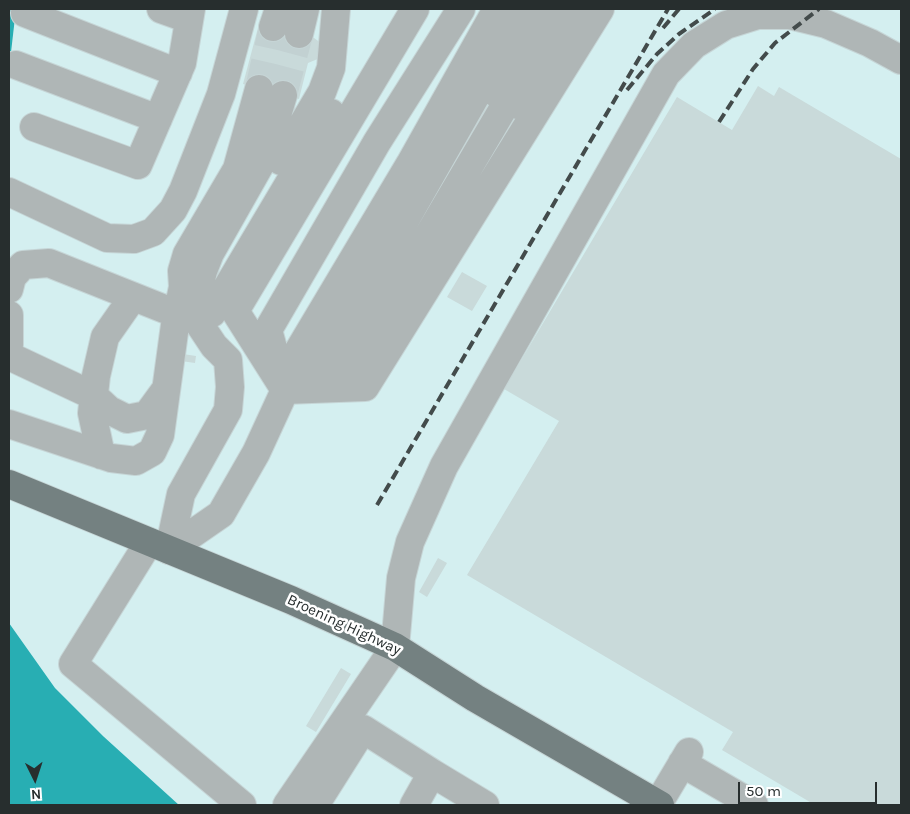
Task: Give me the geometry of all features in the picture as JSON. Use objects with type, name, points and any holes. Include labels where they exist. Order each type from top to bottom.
[{"type":"main road","name":"Broening Highway","points":[[9,484],[291,600],[396,647],[475,698],[659,805]]},
{"type":"lane","points":[[34,127],[138,165],[182,63],[190,14],[161,9]]},
{"type":"lane","points":[[9,192],[97,234],[122,240],[144,237],[163,223],[173,210],[183,191],[218,102],[244,9]]},
{"type":"lane","points":[[200,298],[322,92],[331,68],[336,9]]},
{"type":"lane","points":[[9,424],[101,455],[136,461],[152,452],[160,435],[178,314],[200,298],[394,9]]},
{"type":"lane","points":[[285,390],[235,311],[415,9]]},
{"type":"lane","points":[[285,390],[250,320],[357,130],[432,9]]},
{"type":"lane","points":[[285,390],[258,325],[439,9]]},
{"type":"lane","points":[[285,390],[268,330],[377,142],[461,9]]},
{"type":"lane","points":[[285,390],[276,336],[388,152],[468,9]]},
{"type":"lane","points":[[285,390],[287,342],[492,9]]},
{"type":"lane","points":[[159,546],[221,514],[256,453],[285,390],[299,350],[410,164],[497,9]]},
{"type":"lane","points":[[285,390],[311,356],[399,207],[523,9]]},
{"type":"lane","points":[[285,390],[334,370],[545,9]]},
{"type":"lane","points":[[285,390],[345,377],[561,9]]},
{"type":"lane","points":[[285,390],[352,380],[576,9]]},
{"type":"lane","points":[[285,390],[358,384],[589,9]]},
{"type":"lane","points":[[285,390],[365,387],[600,9]]},
{"type":"lane","points":[[25,13],[178,73]]},
{"type":"lane","points":[[287,805],[396,647],[401,578],[410,542],[444,466],[666,74],[694,45],[726,25],[758,15],[789,15],[826,24],[870,43],[901,60]]},
{"type":"lane","points":[[16,65],[158,119]]},
{"type":"lane","points":[[228,360],[214,346],[200,325],[200,284],[202,271],[210,253],[265,156],[271,92]]},
{"type":"lane","points":[[9,289],[12,277],[23,265],[49,263],[178,314]]},
{"type":"lane","points":[[101,455],[92,413],[96,376],[106,337],[133,297]]},
{"type":"lane","points":[[200,298],[228,360],[230,387],[228,410],[181,494],[159,546],[73,664],[242,805]]},
{"type":"lane","points":[[9,315],[9,345]]},
{"type":"lane","points":[[9,356],[94,396],[109,410],[127,419],[147,415],[166,389]]},
{"type":"lane","points":[[316,805],[363,730],[486,805]]},
{"type":"lane","points":[[659,805],[686,757],[754,805]]},
{"type":"lane","points":[[414,805],[432,773]]},
{"type":"shaded area","points":[[16,9],[901,9],[901,805],[179,805],[103,736],[55,688],[9,623],[9,70]]},
{"type":"water","points":[[9,9],[16,9],[9,70]]},
{"type":"water","points":[[9,623],[55,688],[103,736],[179,805],[9,805]]},
{"type":"building","points":[[259,24],[314,38],[321,43],[320,58],[308,63],[299,99],[243,84]]},
{"type":"building","points":[[758,86],[774,96],[779,87],[901,159],[901,805],[815,805],[722,750],[733,732],[467,575],[559,421],[504,389],[677,97],[732,130]]},
{"type":"building","points":[[462,272],[487,286],[472,311],[447,297]]},
{"type":"building","points":[[183,354],[196,356],[195,363],[181,361]]},
{"type":"building","points":[[438,558],[447,563],[427,597],[419,592]]},
{"type":"building","points":[[341,668],[351,674],[316,732],[306,726]]},
{"type":"tunnel","points":[[259,89],[273,27]]},
{"type":"tunnel","points":[[283,95],[299,34]]},
{"type":"railway","points":[[377,505],[668,9]]},
{"type":"railway","points":[[663,28],[679,9]]},
{"type":"railway","points":[[627,90],[657,54],[679,34],[715,9]]},
{"type":"railway","points":[[719,122],[753,69],[775,43],[819,9]]}]
